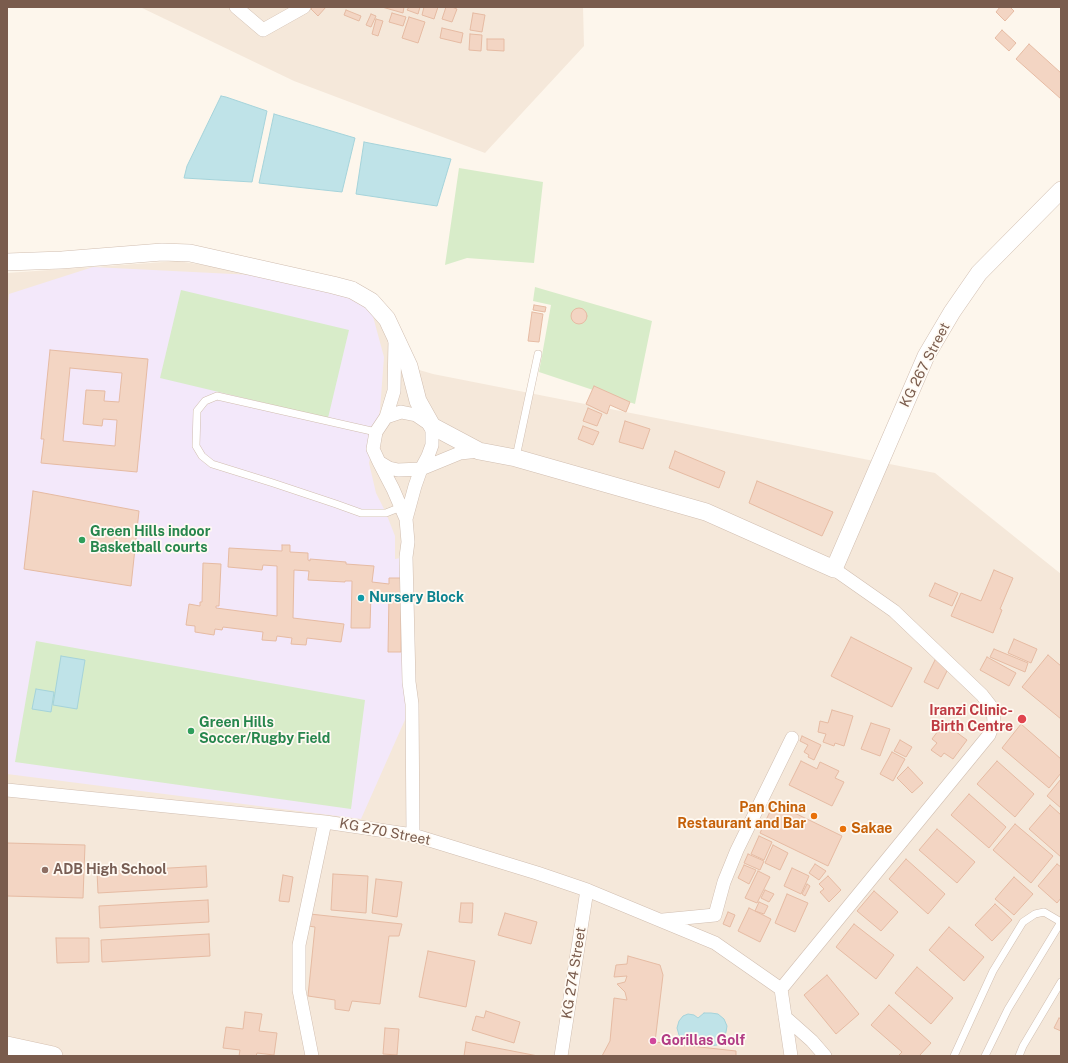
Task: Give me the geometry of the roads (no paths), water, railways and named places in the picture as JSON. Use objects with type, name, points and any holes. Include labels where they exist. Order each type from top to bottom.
[{"type":"main road","points":[[7,1046],[53,1056]]},
{"type":"street","points":[[236,7],[263,30],[304,7]]},
{"type":"street","name":"KG 267 Street","points":[[834,569],[926,356],[952,312],[979,273],[1061,190]]},
{"type":"street","points":[[7,262],[62,260],[162,252],[190,254],[332,284],[352,290],[371,301],[387,319],[409,366],[418,401],[432,426],[432,445],[404,513]]},
{"type":"street","points":[[395,337],[394,391],[386,417],[376,432],[373,448],[404,513],[408,542],[406,558],[409,682],[412,704],[413,835]]},
{"type":"street","points":[[386,417],[401,412],[416,415],[432,426],[479,451]]},
{"type":"street","points":[[379,462],[389,468],[398,470],[421,469],[460,453],[479,451],[516,458],[706,512],[834,569],[894,611],[982,695],[993,709],[994,722],[989,735],[781,989],[790,1056]]},
{"type":"street","points":[[660,920],[715,915],[724,882],[737,850],[792,738]]},
{"type":"street","name":"KG 270 Street","points":[[7,790],[325,822],[413,835],[587,890],[715,943],[781,989]]},
{"type":"street","points":[[312,1056],[299,990],[299,945],[325,822]]},
{"type":"street","name":"KG 274 Street","points":[[561,1056],[587,890]]},
{"type":"street","points":[[785,1017],[812,1041],[824,1056]]},
{"type":"lane","points":[[516,458],[538,354]]},
{"type":"lane","points":[[376,432],[217,396],[205,401],[197,411],[196,446],[202,456],[212,464],[273,482],[361,513],[404,513]]},
{"type":"lane","points":[[954,1056],[993,971],[1023,922],[1035,914],[1044,912],[1061,922],[1008,1009],[985,1056]]},
{"type":"lane","points":[[1019,1056],[1023,1046],[1061,982]]},
{"type":"water","points":[[221,96],[267,111],[252,182],[184,178],[187,166]]},
{"type":"water","points":[[274,114],[355,138],[342,192],[259,183]]},
{"type":"water","points":[[364,142],[451,159],[437,206],[356,194]]},
{"type":"water","points":[[61,656],[85,660],[77,709],[53,705]]},
{"type":"water","points":[[36,689],[54,692],[51,712],[32,709]]},
{"type":"water","points":[[704,1013],[718,1014],[724,1019],[727,1026],[723,1041],[717,1045],[709,1046],[701,1043],[697,1038],[690,1041],[684,1040],[679,1035],[677,1028],[679,1021],[683,1016],[688,1014],[694,1015],[698,1018]]},
{"type":"place","name":"Green Hills indoor Basketball courts","points":[[82,540]]},
{"type":"place","name":"Nursery Block","points":[[361,598]]},
{"type":"place","name":"Iranzi Clinic- Birth Centre","points":[[1022,719]]},
{"type":"place","name":"Green Hills Soccer/Rugby Field","points":[[191,731]]},
{"type":"place","name":"Pan China Restaurant and Bar","points":[[814,816]]},
{"type":"place","name":"Sakae","points":[[843,829]]},
{"type":"place","name":"ADB High School","points":[[45,870]]},
{"type":"place","name":"Gorillas Golf","points":[[653,1041]]}]
